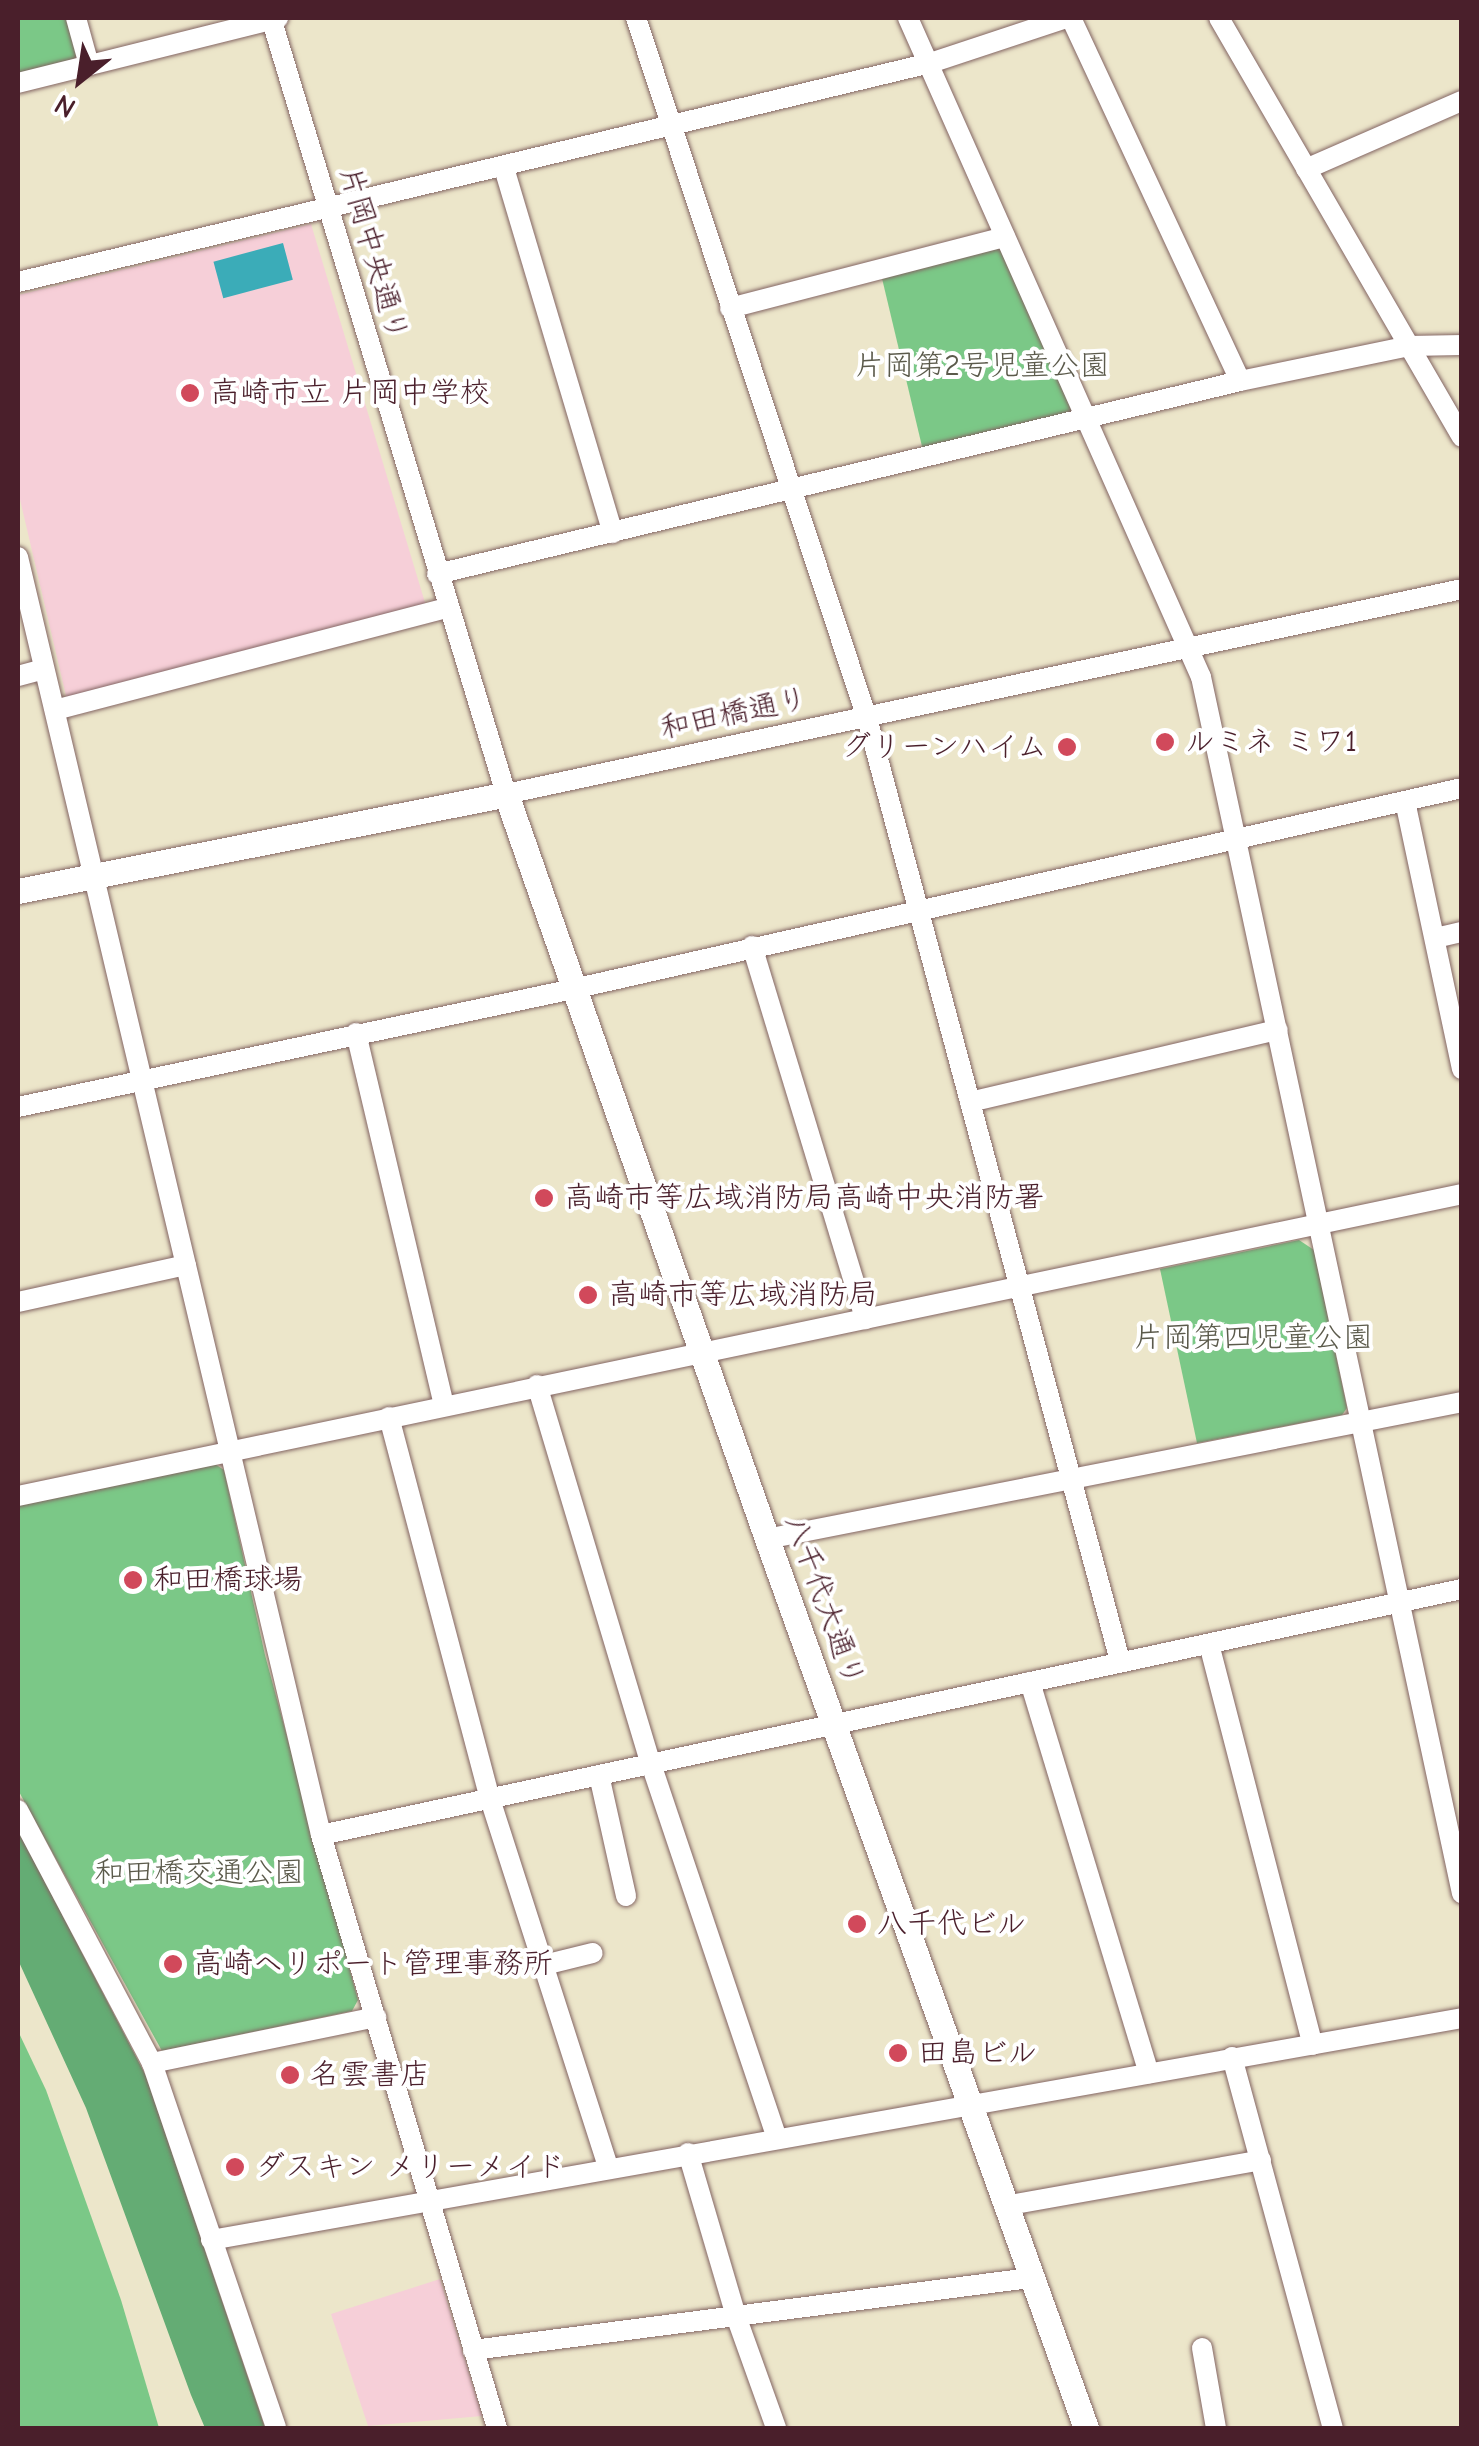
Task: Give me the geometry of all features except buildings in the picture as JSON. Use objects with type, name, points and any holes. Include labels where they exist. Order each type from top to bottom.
[{"type":"main road","name":"和田橋通り","points":[[18,891],[94,879],[506,794]]},
{"type":"main road","name":"八千代大通り","points":[[506,794],[1004,2206],[1086,2428]]},
{"type":"street","points":[[76,18],[89,65]]},
{"type":"street","points":[[18,83],[274,18]]},
{"type":"street","name":"片岡中央通り","points":[[274,18],[446,608],[506,794]]},
{"type":"street","points":[[636,18],[867,718],[1120,1661]]},
{"type":"street","points":[[908,18],[1201,677],[1239,839],[1462,1893]]},
{"type":"street","points":[[18,282],[930,63],[1068,18],[1240,381]]},
{"type":"street","points":[[1220,18],[1462,436]]},
{"type":"street","points":[[1306,169],[1462,101]]},
{"type":"street","points":[[504,168],[612,532]]},
{"type":"street","points":[[730,308],[1005,237]]},
{"type":"street","points":[[437,574],[792,492],[1240,381],[1409,346],[1462,345]]},
{"type":"street","points":[[18,557],[321,1836],[497,2428]]},
{"type":"street","name":"和田橋通り","points":[[506,794],[1462,588]]},
{"type":"street","points":[[55,710],[446,608]]},
{"type":"street","points":[[18,676],[44,669]]},
{"type":"street","points":[[18,1107],[574,989],[1462,788]]},
{"type":"street","points":[[1405,800],[1462,1070]]},
{"type":"street","points":[[1435,938],[1462,932]]},
{"type":"street","points":[[752,946],[865,1319]]},
{"type":"street","points":[[970,1102],[1278,1030]]},
{"type":"street","points":[[356,1034],[444,1406]]},
{"type":"street","points":[[18,1496],[1462,1194]]},
{"type":"street","points":[[18,1302],[186,1266]]},
{"type":"street","points":[[537,1385],[651,1764],[777,2138]]},
{"type":"street","points":[[767,1538],[1462,1402]]},
{"type":"street","points":[[389,1417],[490,1798],[608,2167]]},
{"type":"street","points":[[321,1836],[1462,1589]]},
{"type":"street","points":[[1209,1644],[1313,2045]]},
{"type":"street","points":[[1030,1682],[1149,2072]]},
{"type":"street","points":[[599,1775],[626,1896]]},
{"type":"street","points":[[18,1810],[152,2062],[276,2428]]},
{"type":"street","points":[[544,1965],[594,1953]]},
{"type":"street","points":[[152,2062],[376,2017]]},
{"type":"street","points":[[211,2240],[430,2198],[1462,2018]]},
{"type":"street","points":[[1232,2057],[1333,2428]]},
{"type":"street","points":[[688,2153],[736,2316],[776,2428]]},
{"type":"street","points":[[1004,2206],[1261,2160]]},
{"type":"street","points":[[473,2350],[1030,2278]]},
{"type":"street","points":[[1202,2348],[1216,2428]]},
{"type":"shaded area","name":"高崎市立 片岡中学校","points":[[311,224],[426,606],[67,700],[18,491],[18,295]]},
{"type":"shaded area","points":[[440,2279],[482,2416],[368,2426],[331,2314]]},
{"type":"green space","points":[[18,18],[70,18],[79,52],[74,60],[18,73]]},
{"type":"green space","name":"片岡第2号児童公園","points":[[1005,237],[1090,420],[925,459],[880,270]]},
{"type":"green space","name":"片岡第四児童公園","points":[[1299,1240],[1314,1250],[1347,1408],[1342,1415],[1197,1443],[1160,1269]]},
{"type":"green space","name":"和田橋交通公園","points":[[215,1464],[224,1470],[265,1655],[358,2000],[352,2011],[162,2051],[18,1790],[18,1505]]},
{"type":"green space","points":[[18,1830],[146,2076],[265,2428],[205,2428],[191,2395],[86,2108],[18,1960]]},
{"type":"green space","points":[[18,2031],[46,2090],[121,2300],[159,2428],[18,2428]]},
{"type":"water","points":[[283,243],[293,280],[223,298],[213,262]]},
{"type":"place","name":"高崎市立 片岡中学校","points":[[190,393]]},
{"type":"place","name":"ルミネ ミワ1","points":[[1165,742]]},
{"type":"place","name":"グリーンハイム","points":[[1067,747]]},
{"type":"place","name":"高崎市等広域消防局高崎中央消防署","points":[[544,1198]]},
{"type":"place","name":"高崎市等広域消防局","points":[[588,1295]]},
{"type":"place","name":"和田橋球場","points":[[133,1580]]},
{"type":"place","name":"八千代ビル","points":[[857,1924]]},
{"type":"place","name":"高崎ヘリポート管理事務所","points":[[173,1964]]},
{"type":"place","name":"田島ビル","points":[[898,2053]]},
{"type":"place","name":"名雲書店","points":[[290,2075]]},
{"type":"place","name":"ダスキン メリーメイド","points":[[235,2167]]}]
